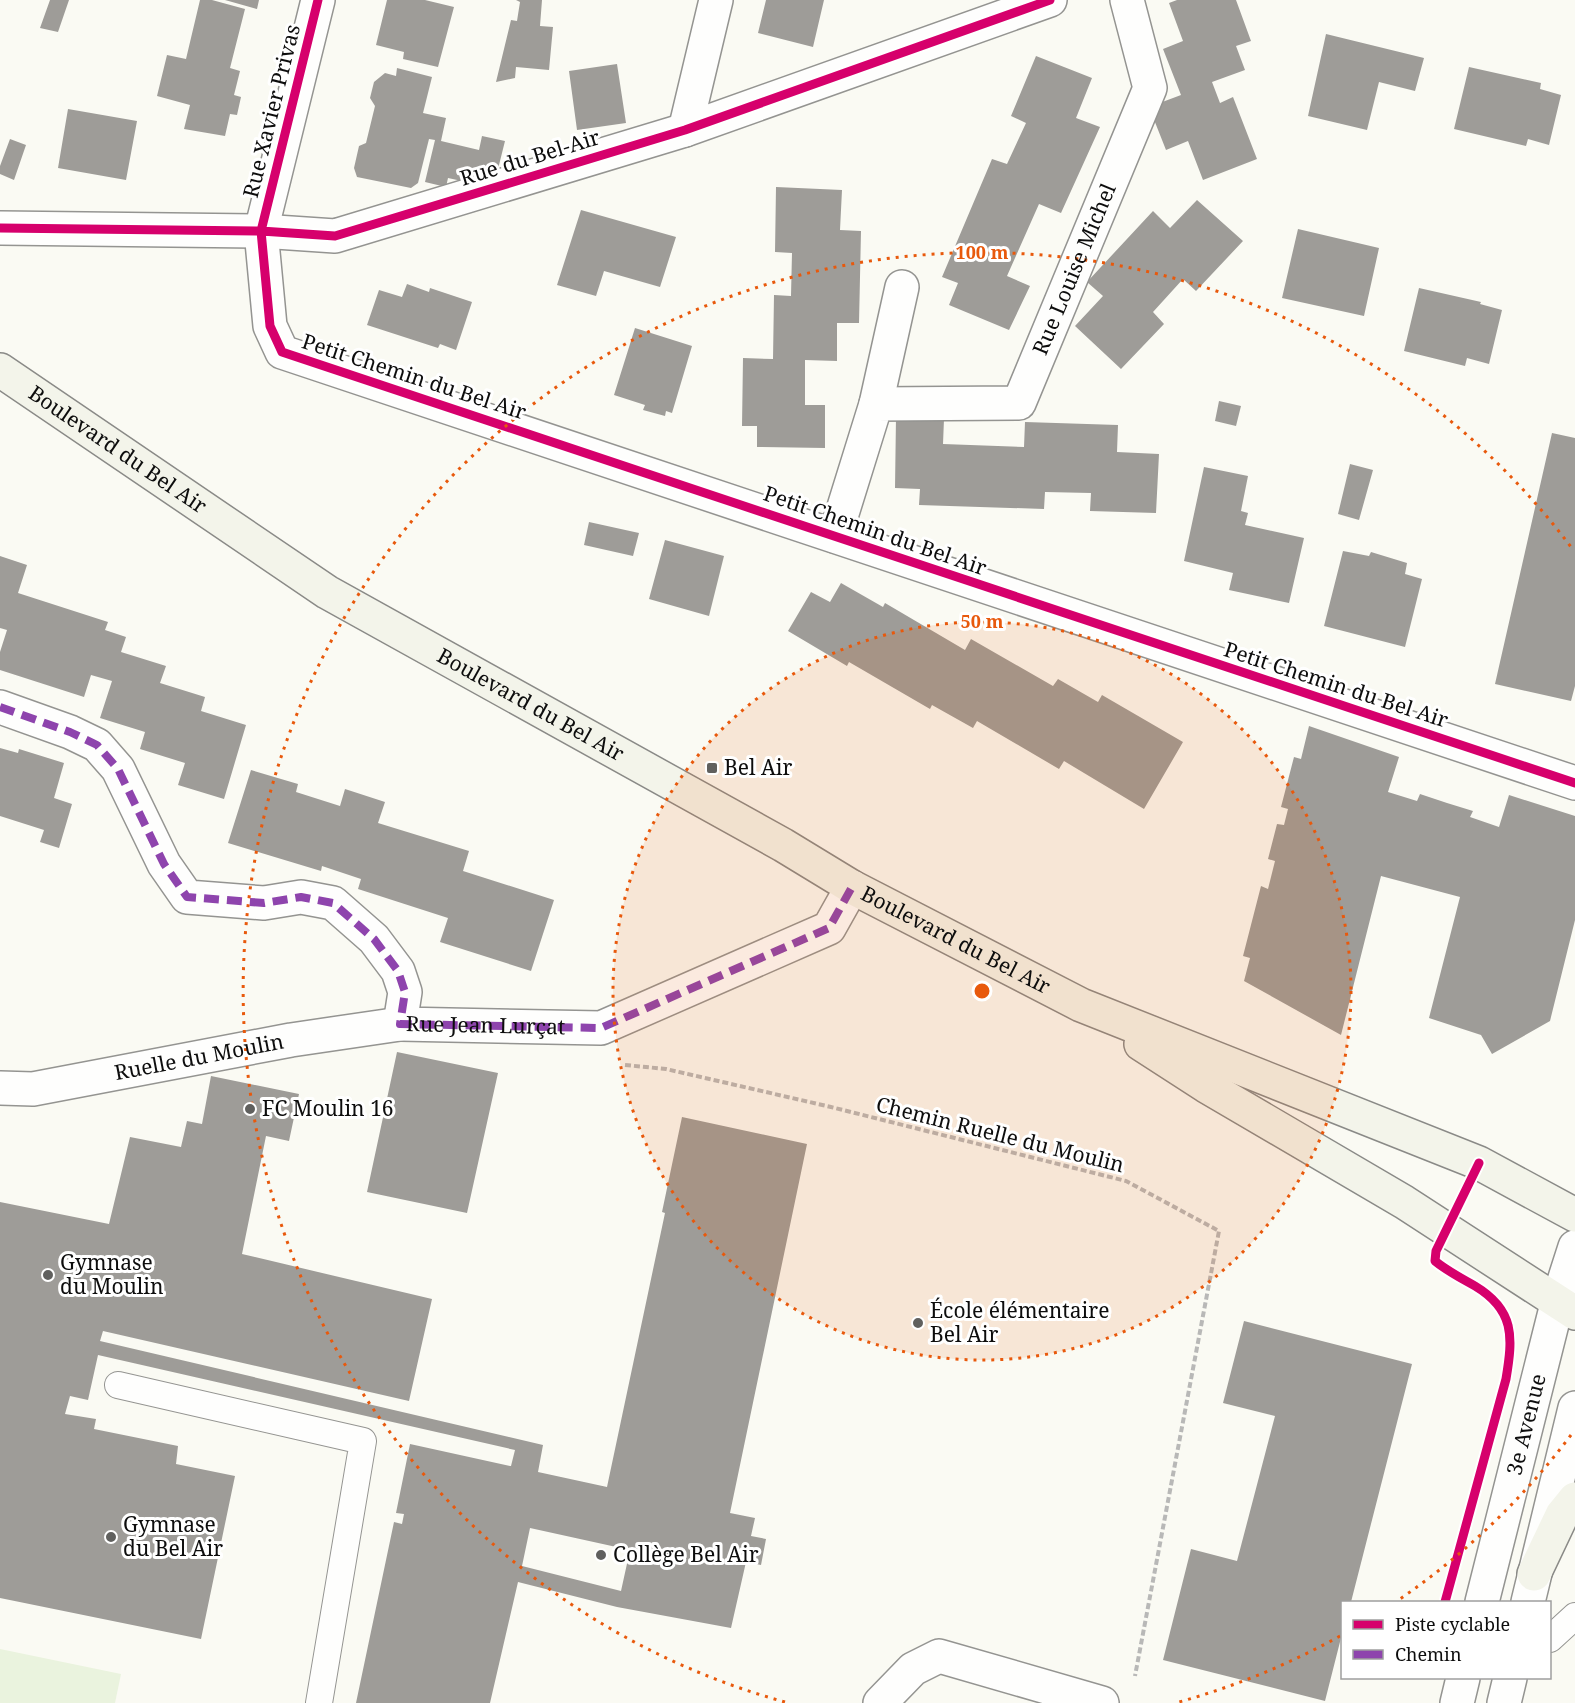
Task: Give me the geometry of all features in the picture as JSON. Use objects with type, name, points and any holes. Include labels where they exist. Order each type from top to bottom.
[{"type":"main road","name":"Boulevard du Bel Air","points":[[0,370],[327,592],[783,845],[852,887],[1081,1005],[1479,1163],[1575,1215]]},
{"type":"main road","name":"Boulevard du Bel Air","points":[[1081,1005],[1206,1086],[1404,1202],[1567,1307]]},
{"type":"main road","points":[[1531,1588],[1562,1515],[1575,1499]]},
{"type":"street","name":"Rue Xavier Privas","points":[[261,231],[318,0]]},
{"type":"street","points":[[685,130],[716,0]]},
{"type":"street","name":"Rue du Bel-Air","points":[[0,228],[261,231],[335,236],[685,130],[1050,0]]},
{"type":"street","name":"Rue Louise Michel","points":[[876,404],[1019,403],[1150,88],[1128,0]]},
{"type":"street","name":"Petit Chemin du Bel Air","points":[[261,231],[270,326],[282,352],[1575,783]]},
{"type":"street","points":[[835,536],[876,404],[902,287]]},
{"type":"street","name":"Rue Jean Lurçat","points":[[0,707],[70,732],[97,745],[118,769],[164,864],[187,897],[264,903],[301,897],[333,903],[374,939],[398,971],[405,992],[400,1024],[601,1028],[829,928],[852,887]]},
{"type":"street","name":"Ruelle du Moulin","points":[[0,1088],[33,1089],[291,1040],[400,1024]]},
{"type":"street","name":"3e Avenue","points":[[1482,1601],[1567,1307],[1575,1246]]},
{"type":"street","name":"3e Avenue","points":[[1531,1588],[1575,1408]]},
{"type":"street","points":[[880,1703],[913,1669],[939,1656],[1102,1703]]},
{"type":"street","points":[[1457,1703],[1463,1679]]},
{"type":"lane","points":[[118,1385],[363,1442],[318,1703]]},
{"type":"lane","points":[[1551,1638],[1575,1616]]},
{"type":"green space","points":[[0,1649],[121,1674],[115,1703],[0,1703]]},
{"type":"building","points":[[50,0],[69,0],[58,32],[40,28]]},
{"type":"building","points":[[200,0],[212,0],[245,9],[230,68],[240,71],[234,95],[241,97],[237,115],[230,114],[225,136],[184,129],[190,105],[157,96],[167,55],[186,59]]},
{"type":"building","points":[[225,0],[259,0],[257,9]]},
{"type":"building","points":[[387,0],[425,0],[454,7],[438,67],[403,59],[404,52],[376,45]]},
{"type":"building","points":[[516,0],[542,0],[540,26],[553,27],[549,70],[516,67],[515,78],[496,82],[511,20],[517,21],[520,2]]},
{"type":"building","points":[[766,0],[824,0],[813,47],[758,33]]},
{"type":"building","points":[[1177,0],[1236,0],[1251,41],[1236,46],[1245,70],[1212,82],[1220,103],[1233,97],[1257,159],[1203,180],[1188,141],[1166,150],[1149,107],[1181,95],[1163,49],[1183,41],[1169,3]]},
{"type":"building","points":[[1326,34],[1424,58],[1415,91],[1379,82],[1367,130],[1308,116]]},
{"type":"building","points":[[1036,56],[1092,78],[1076,118],[1100,127],[1061,213],[1039,204],[1007,276],[1030,286],[1009,330],[949,305],[958,283],[942,277],[992,159],[1007,164],[1026,123],[1011,116]]},
{"type":"building","points":[[617,64],[626,123],[577,130],[569,71]]},
{"type":"building","points":[[1469,67],[1541,83],[1540,89],[1561,95],[1549,145],[1528,139],[1526,146],[1454,129]]},
{"type":"building","points":[[397,68],[432,77],[423,113],[446,118],[441,141],[479,150],[482,136],[505,141],[497,173],[471,183],[448,178],[446,187],[425,182],[435,140],[429,139],[418,183],[411,188],[357,177],[354,168],[359,146],[366,143],[375,106],[370,98],[374,82],[385,73],[396,76]]},
{"type":"building","points":[[68,109],[137,121],[126,180],[58,168]]},
{"type":"building","points":[[10,139],[26,145],[14,180],[0,174],[0,166]]},
{"type":"building","points":[[776,187],[842,190],[840,230],[861,231],[859,323],[837,323],[837,361],[805,360],[805,405],[825,405],[825,448],[757,447],[757,426],[742,426],[743,358],[773,359],[774,295],[791,296],[792,253],[775,252]]},
{"type":"building","points":[[1197,200],[1243,241],[1196,291],[1183,279],[1153,312],[1164,324],[1121,369],[1075,326],[1103,296],[1087,282],[1153,211],[1170,228]]},
{"type":"building","points":[[581,210],[676,237],[660,287],[604,271],[596,296],[557,285]]},
{"type":"building","points":[[1298,229],[1379,248],[1364,316],[1282,298]]},
{"type":"building","points":[[407,284],[429,292],[430,288],[472,302],[456,350],[440,344],[438,348],[367,325],[379,290],[402,297]]},
{"type":"building","points":[[1419,288],[1481,302],[1480,304],[1502,310],[1489,364],[1467,358],[1465,366],[1404,351]]},
{"type":"building","points":[[635,328],[692,346],[672,413],[666,411],[665,416],[643,410],[645,405],[614,395]]},
{"type":"building","points":[[1219,401],[1241,406],[1236,426],[1215,421]]},
{"type":"building","points":[[896,417],[944,419],[943,444],[1024,447],[1025,422],[1118,425],[1117,452],[1159,454],[1156,513],[1090,511],[1091,493],[1045,492],[1044,509],[919,505],[920,489],[895,488]]},
{"type":"building","points":[[1552,433],[1575,438],[1575,686],[1571,701],[1495,684]]},
{"type":"building","points":[[1350,464],[1373,470],[1359,520],[1338,514]]},
{"type":"building","points":[[1204,467],[1248,476],[1241,511],[1248,513],[1245,525],[1304,538],[1289,603],[1229,590],[1233,573],[1184,561]]},
{"type":"building","points":[[589,522],[639,533],[633,556],[584,545]]},
{"type":"building","points":[[665,540],[724,556],[709,616],[649,599]]},
{"type":"building","points":[[1343,551],[1369,556],[1371,552],[1407,563],[1405,574],[1422,579],[1405,647],[1324,626]]},
{"type":"building","points":[[0,556],[27,565],[18,593],[108,622],[105,630],[126,637],[121,652],[166,666],[160,683],[205,697],[201,711],[246,725],[224,799],[178,785],[185,763],[140,749],[145,732],[100,718],[112,681],[91,675],[84,697],[0,670],[0,652],[7,630],[0,628]]},
{"type":"building","points":[[841,583],[883,607],[885,603],[965,650],[971,639],[1053,686],[1058,679],[1098,702],[1102,695],[1183,742],[1144,809],[1064,761],[1059,769],[977,721],[973,728],[932,705],[930,709],[849,662],[847,666],[788,631],[811,592],[830,602]]},
{"type":"building","points":[[1309,726],[1399,757],[1388,792],[1417,801],[1420,794],[1473,811],[1470,817],[1499,827],[1509,795],[1575,816],[1575,920],[1550,1021],[1492,1054],[1481,1035],[1429,1018],[1460,897],[1381,876],[1341,1035],[1244,981],[1250,958],[1243,956],[1261,886],[1268,889],[1275,861],[1268,859],[1277,824],[1284,825],[1288,809],[1281,807],[1294,757],[1301,759]]},
{"type":"building","points":[[0,748],[18,753],[19,749],[64,763],[54,798],[72,804],[59,848],[40,842],[44,830],[0,816]]},
{"type":"building","points":[[251,770],[298,784],[296,792],[340,806],[345,789],[385,802],[378,823],[469,851],[463,871],[554,900],[531,971],[440,942],[448,918],[358,889],[361,879],[322,866],[321,871],[228,843]]},
{"type":"building","points":[[397,1052],[498,1073],[467,1213],[367,1192]]},
{"type":"building","points":[[211,1076],[299,1094],[289,1141],[266,1136],[242,1254],[432,1299],[409,1401],[103,1331],[100,1341],[543,1445],[538,1472],[607,1487],[665,1213],[662,1212],[682,1117],[807,1144],[730,1513],[755,1518],[751,1536],[766,1539],[761,1565],[746,1562],[731,1628],[617,1607],[518,1582],[490,1703],[356,1703],[394,1522],[402,1524],[404,1514],[396,1513],[410,1444],[510,1466],[515,1450],[98,1355],[88,1400],[70,1396],[65,1414],[96,1419],[94,1429],[178,1446],[176,1464],[235,1476],[201,1639],[0,1598],[0,1202],[109,1224],[130,1137],[181,1147],[187,1121],[202,1124]],"holes":[[[530,1528],[630,1550],[621,1591],[522,1566]]]},
{"type":"building","points":[[1244,1321],[1412,1364],[1351,1601],[1341,1601],[1341,1638],[1325,1701],[1163,1660],[1191,1549],[1237,1561],[1275,1416],[1223,1403]]},
{"type":"marked path","points":[[0,707],[70,732],[97,745],[118,769],[164,864],[187,897],[264,903],[301,897],[333,903],[374,939],[398,971],[405,992],[400,1024],[601,1028],[829,928],[852,887]]},
{"type":"cycle path","points":[[318,0],[261,231],[270,326],[282,352],[1575,783]]},
{"type":"cycle path","points":[[0,228],[261,231],[335,236],[685,130],[1050,0]]},
{"type":"cycle path","points":[[1445,1601],[1506,1379],[1510,1350],[1508,1326],[1498,1305],[1488,1295],[1435,1261],[1436,1251],[1479,1163]]},
{"type":"place","name":"Bel Air","points":[[712,768]]},
{"type":"place","name":"FC Moulin 16","points":[[250,1109]]},
{"type":"place","name":"Gymnase du Moulin","points":[[48,1275]]},
{"type":"place","name":"École élémentaire Bel Air","points":[[918,1323]]},
{"type":"place","name":"Gymnase du Bel Air","points":[[111,1537]]},
{"type":"place","name":"Collège Bel Air","points":[[601,1555]]}]
